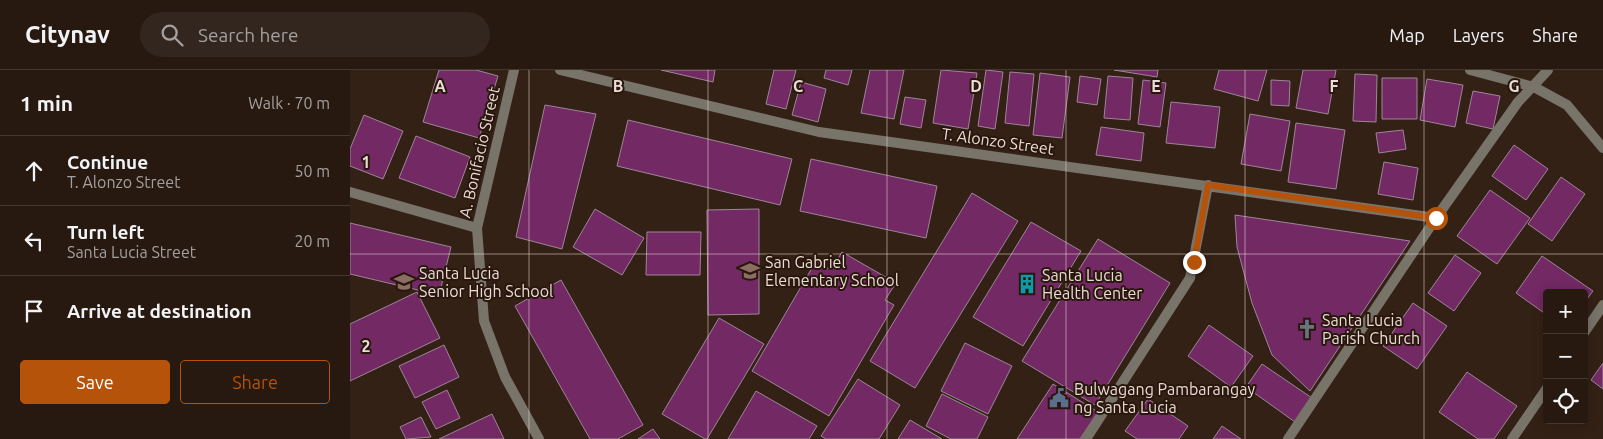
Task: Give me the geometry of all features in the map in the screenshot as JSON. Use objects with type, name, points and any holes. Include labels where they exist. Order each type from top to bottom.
[{"type":"street","name":"A. Bonifacio Street","points":[[514,70],[477,228],[484,320],[505,377],[539,439]]},
{"type":"street","name":"T. Alonzo Street","points":[[560,70],[819,132],[1436,218]]},
{"type":"street","points":[[1470,70],[1534,87],[1567,105],[1603,148]]},
{"type":"street","points":[[1288,439],[1436,218],[1518,102],[1548,70]]},
{"type":"street","points":[[1086,439],[1190,278],[1208,185]]},
{"type":"street","points":[[350,192],[477,228]]},
{"type":"street","points":[[1588,327],[1603,305]]},
{"type":"street","points":[[1512,439],[1543,394]]},
{"type":"building","points":[[439,70],[476,70],[498,76],[479,138],[423,122]]},
{"type":"building","points":[[661,70],[715,70],[713,82]]},
{"type":"building","points":[[774,70],[796,70],[786,109],[766,104]]},
{"type":"building","points":[[826,70],[852,70],[848,85],[824,78]]},
{"type":"building","points":[[870,70],[904,70],[894,119],[861,113]]},
{"type":"building","points":[[941,70],[977,73],[968,129],[933,123]]},
{"type":"building","points":[[986,70],[1003,72],[995,129],[978,126]]},
{"type":"building","points":[[1114,70],[1158,70],[1157,77]]},
{"type":"building","points":[[1219,70],[1267,70],[1258,101],[1214,89]]},
{"type":"building","points":[[1303,70],[1336,70],[1328,114],[1296,108]]},
{"type":"building","points":[[1010,72],[1034,74],[1029,126],[1005,123]]},
{"type":"building","points":[[1040,73],[1070,77],[1062,138],[1033,135]]},
{"type":"building","points":[[1355,74],[1377,75],[1376,122],[1353,121]]},
{"type":"building","points":[[1080,76],[1101,79],[1097,105],[1077,102]]},
{"type":"building","points":[[1108,76],[1133,78],[1130,120],[1104,118]]},
{"type":"building","points":[[1382,78],[1417,78],[1417,119],[1382,119]]},
{"type":"building","points":[[1427,79],[1463,85],[1455,127],[1420,120]]},
{"type":"building","points":[[1143,80],[1166,83],[1160,127],[1138,124]]},
{"type":"building","points":[[1271,80],[1290,81],[1289,106],[1271,105]]},
{"type":"building","points":[[801,82],[826,89],[818,122],[792,115]]},
{"type":"building","points":[[1473,91],[1500,96],[1493,129],[1466,123]]},
{"type":"building","points":[[905,97],[926,100],[921,128],[900,124]]},
{"type":"building","points":[[1171,102],[1220,107],[1215,148],[1166,143]]},
{"type":"building","points":[[545,105],[596,114],[562,249],[516,237]]},
{"type":"building","points":[[1250,114],[1290,121],[1281,171],[1241,164]]},
{"type":"building","points":[[364,115],[403,131],[383,179],[350,166],[350,149]]},
{"type":"building","points":[[628,120],[792,159],[780,205],[617,166]]},
{"type":"building","points":[[1296,123],[1345,130],[1336,189],[1288,182]]},
{"type":"building","points":[[1101,127],[1144,133],[1141,161],[1096,155]]},
{"type":"building","points":[[1403,130],[1406,149],[1379,153],[1376,133]]},
{"type":"building","points":[[416,136],[470,157],[455,198],[399,178]]},
{"type":"building","points":[[1514,145],[1548,169],[1526,200],[1492,176]]},
{"type":"building","points":[[811,159],[937,186],[926,238],[800,211]]},
{"type":"building","points":[[1384,162],[1418,168],[1413,200],[1378,194]]},
{"type":"building","points":[[1561,177],[1585,194],[1552,241],[1528,224]]},
{"type":"building","points":[[1490,190],[1530,218],[1497,264],[1457,236]]},
{"type":"building","points":[[972,193],[1018,221],[915,388],[870,361]]},
{"type":"building","points":[[595,209],[644,238],[622,275],[573,247]]},
{"type":"building","points":[[759,209],[759,314],[708,315],[707,210]]},
{"type":"building","name":"Santa Lucia Parish Church","points":[[1235,215],[1410,241],[1310,391],[1272,355],[1252,303],[1237,247]]},
{"type":"building","name":"Santa Lucia Health Center","points":[[1031,222],[1081,251],[1023,346],[973,317]]},
{"type":"building","points":[[350,223],[451,247],[439,295],[350,274]]},
{"type":"building","points":[[647,232],[701,232],[700,275],[646,275]]},
{"type":"building","points":[[1098,239],[1170,283],[1095,405],[1022,361]]},
{"type":"building","points":[[842,252],[896,283],[885,300],[894,305],[829,416],[752,371],[816,261],[831,270]]},
{"type":"building","points":[[1455,255],[1481,273],[1454,311],[1428,293]]},
{"type":"building","points":[[1542,256],[1593,291],[1588,298],[1588,289],[1543,289],[1543,312],[1516,293]]},
{"type":"building","points":[[561,280],[643,425],[618,439],[590,439],[515,306]]},
{"type":"building","points":[[417,292],[440,338],[350,381],[350,324]]},
{"type":"building","points":[[1413,303],[1447,326],[1417,369],[1383,346]]},
{"type":"building","points":[[719,318],[764,344],[707,439],[705,439],[662,414]]},
{"type":"building","points":[[1209,325],[1253,356],[1231,387],[1188,356]]},
{"type":"building","points":[[965,343],[1012,366],[988,414],[941,391]]},
{"type":"building","points":[[444,345],[459,377],[415,398],[399,366]]},
{"type":"building","points":[[1603,363],[1603,389],[1591,380]]},
{"type":"building","points":[[1262,364],[1312,398],[1295,422],[1246,387]]},
{"type":"building","points":[[1467,372],[1517,406],[1494,439],[1478,439],[1439,412]]},
{"type":"building","points":[[858,379],[900,405],[879,439],[826,439],[821,436]]},
{"type":"building","name":"Bulwagang Pambarangay ng Santa Lucia","points":[[1053,384],[1098,412],[1080,439],[1017,439]]},
{"type":"building","points":[[447,390],[460,418],[436,429],[422,402]]},
{"type":"building","points":[[756,391],[817,426],[809,439],[728,439]]},
{"type":"building","points":[[942,394],[988,417],[977,439],[951,439],[926,426]]},
{"type":"building","points":[[1148,399],[1188,426],[1179,439],[1137,439],[1125,431]]},
{"type":"building","points":[[492,414],[504,439],[439,439]]},
{"type":"building","points":[[421,417],[431,437],[406,439],[400,427]]},
{"type":"building","points":[[910,420],[942,439],[898,439]]},
{"type":"building","points":[[1222,426],[1241,439],[1213,439]]},
{"type":"building","points":[[653,429],[660,439],[638,439]]},
{"type":"place","name":"San Gabriel Elementary School","points":[[750,271]]},
{"type":"place","name":"Santa Lucia Senior High School","points":[[404,282]]},
{"type":"place","name":"Santa Lucia Health Center","points":[[1027,284]]},
{"type":"place","name":"Santa Lucia Parish Church","points":[[1307,329]]},
{"type":"place","name":"Bulwagang Pambarangay ng Santa Lucia","points":[[1059,398]]},
{"type":"route","points":[[1194,262],[1208,185],[1436,218]]}]
